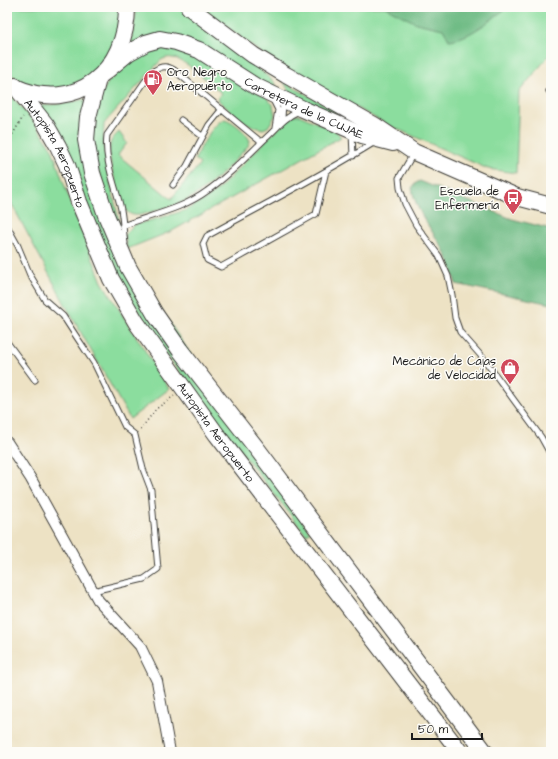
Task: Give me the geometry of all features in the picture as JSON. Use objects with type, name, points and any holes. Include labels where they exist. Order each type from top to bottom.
[{"type":"highway","points":[[101,76],[115,56],[122,36],[127,7]]},
{"type":"highway","name":"Carretera de la CUJAE","points":[[189,7],[253,54],[286,75],[374,125],[409,149]]},
{"type":"highway","name":"Carretera de la CUJAE","points":[[11,82],[27,92],[40,95],[72,93],[87,86],[128,53],[146,43],[160,40],[176,42],[200,50],[255,86],[303,109],[352,130],[409,149],[517,196],[551,206]]},
{"type":"highway","points":[[253,54],[270,73],[280,88],[284,99]]},
{"type":"highway","name":"Autopista Aeropuerto","points":[[101,76],[88,117],[86,140],[92,173],[106,215],[128,267],[155,314],[180,350],[485,752]]},
{"type":"highway","name":"Autopista Aeropuerto","points":[[11,82],[46,125],[58,146],[67,165],[79,202],[111,279],[136,322],[222,441],[460,752]]},
{"type":"street","points":[[9,449],[31,479],[98,600],[140,646],[158,681],[170,752]]},
{"type":"lane","points":[[143,292],[126,252],[120,207],[112,179],[106,147],[107,135],[151,73],[162,66],[170,68],[261,142]]},
{"type":"lane","points":[[268,92],[276,103],[278,110],[274,130]]},
{"type":"lane","points":[[274,130],[282,118],[284,99]]},
{"type":"lane","points":[[173,185],[187,166],[209,125],[222,109]]},
{"type":"lane","points":[[122,226],[184,205],[208,191],[290,115],[303,109]]},
{"type":"lane","points":[[182,120],[202,136]]},
{"type":"lane","points":[[352,130],[352,156]]},
{"type":"lane","points":[[326,171],[316,214],[221,267],[207,260],[203,244],[207,236],[326,171],[379,139]]},
{"type":"lane","points":[[409,149],[400,178],[400,188],[405,204],[416,225],[439,256],[448,276],[455,318],[460,332],[483,358],[541,437],[551,455]]},
{"type":"lane","points":[[7,226],[18,246],[30,276],[45,300],[63,316],[94,363],[125,427],[135,435],[142,468],[151,490],[158,568],[144,579],[93,591]]},
{"type":"lane","points":[[7,342],[35,380]]},
{"type":"path","points":[[7,140],[14,132],[30,104]]},
{"type":"path","points":[[135,435],[156,409],[184,389]]},
{"type":"green space","points":[[7,7],[121,7],[117,34],[110,56],[88,78],[58,90],[24,84],[7,71]]},
{"type":"green space","points":[[136,7],[181,7],[235,48],[274,82],[278,93],[201,47],[130,44],[134,27]]},
{"type":"green space","points":[[200,7],[551,7],[551,53],[519,92],[516,173],[488,169],[388,125],[268,58]]},
{"type":"green space","points":[[385,7],[507,7],[471,33],[449,40],[443,29],[416,23]]},
{"type":"green space","points":[[155,46],[180,48],[266,97],[273,105],[275,116],[268,127],[263,129],[250,125],[217,99],[221,93],[192,68],[173,58],[161,60],[104,124],[103,142],[106,164],[123,238],[121,238],[91,148],[96,101],[109,81],[127,62]]},
{"type":"green space","points":[[284,82],[378,134],[293,99]]},
{"type":"green space","points":[[7,91],[35,123],[52,149],[72,207],[102,282],[169,389],[130,419],[67,308],[7,195]]},
{"type":"green space","points":[[85,99],[106,228],[310,532],[306,535],[166,355],[120,282],[38,106],[68,103]]},
{"type":"green space","points":[[294,115],[299,115],[336,131],[341,137],[172,231],[127,249],[125,234],[134,225],[186,210],[206,199],[219,189],[271,135]]},
{"type":"green space","points":[[225,119],[232,122],[246,134],[250,141],[248,146],[217,178],[200,192],[177,204],[138,215],[127,212],[119,194],[110,159],[111,143],[113,138],[119,132],[127,143],[118,155],[171,199],[200,164],[195,159],[207,136],[220,121]]},
{"type":"green space","points":[[420,181],[512,219],[551,229],[551,304],[456,284],[443,248],[422,215],[414,198],[412,188]]},
{"type":"place","name":"Oro Negro Aeropuerto","points":[[153,96]]},
{"type":"place","name":"Escuela de Enfermería","points":[[513,215]]},
{"type":"place","name":"Mecánico de Cajas de Velocidad","points":[[510,385]]}]
